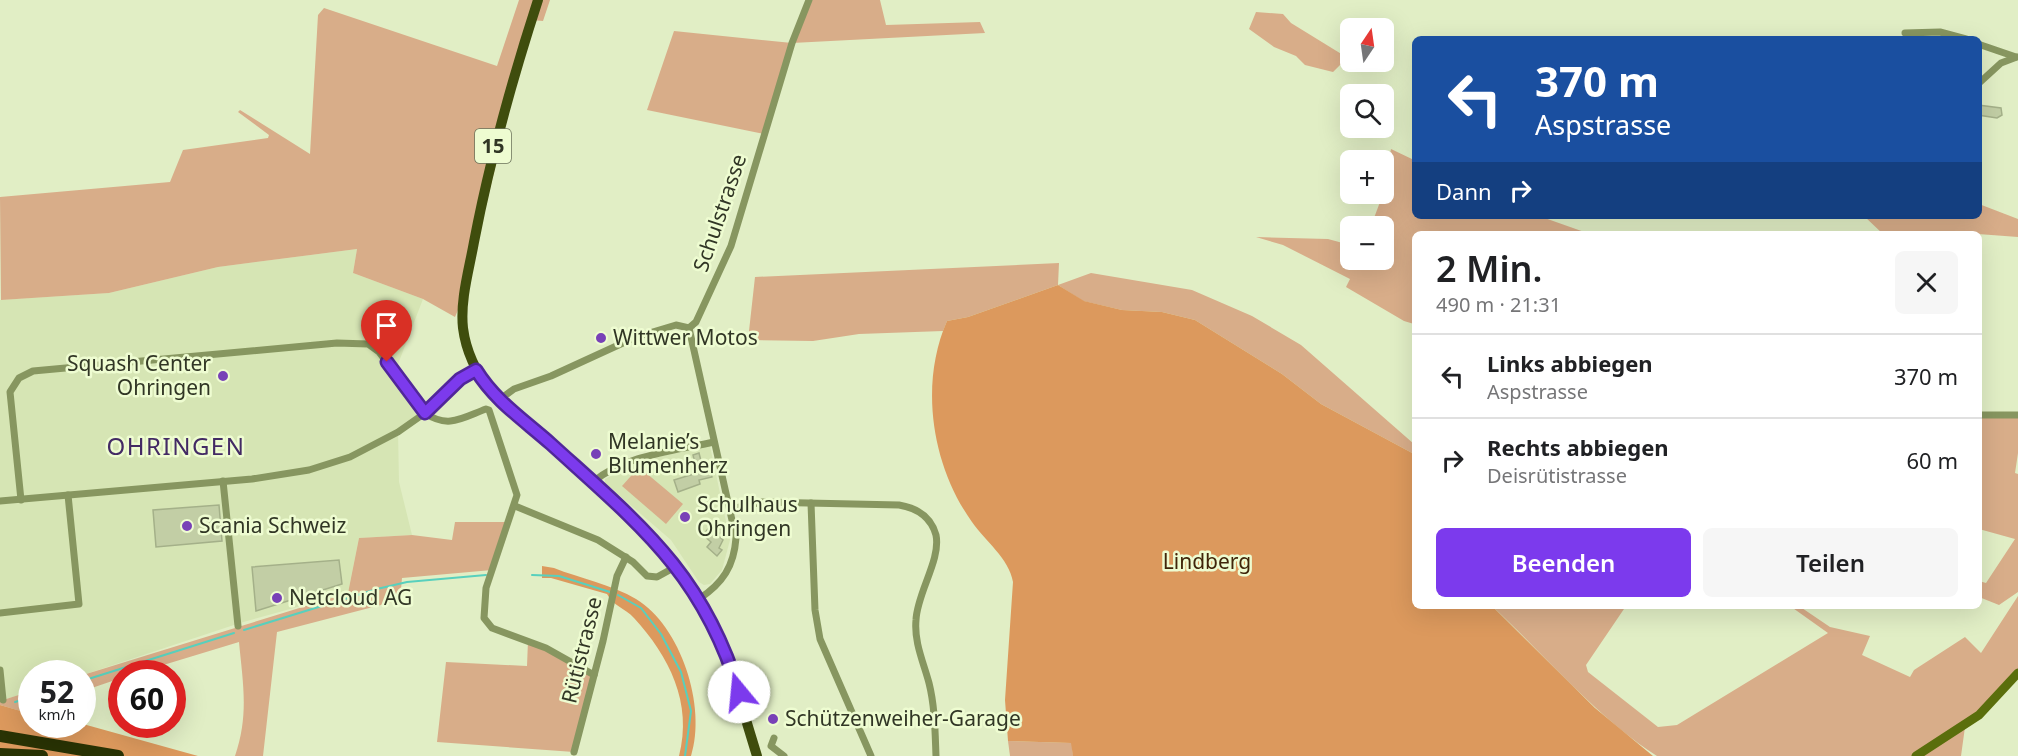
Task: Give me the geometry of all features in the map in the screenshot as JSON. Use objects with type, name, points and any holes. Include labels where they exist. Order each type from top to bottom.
[{"type":"highway","points":[[0,736],[118,756]]},
{"type":"highway","points":[[0,754],[42,756]]},
{"type":"main road","name":"15","points":[[538,0],[493,147],[464,296],[464,336],[476,370],[499,400],[593,482],[648,534],[676,566],[699,599],[729,659],[757,756]]},
{"type":"main road","points":[[1916,756],[1954,734],[1989,706],[2017,677]]},
{"type":"street","name":"Schulstrasse","points":[[689,328],[696,322],[731,246],[792,43],[809,0]]},
{"type":"street","points":[[1905,33],[1940,32],[1955,36]]},
{"type":"street","points":[[1982,45],[2017,57]]},
{"type":"street","points":[[1982,80],[2001,63],[2017,57]]},
{"type":"street","points":[[499,400],[514,388],[551,375],[636,337],[676,326],[689,328],[736,538],[734,556],[717,587],[699,599]]},
{"type":"street","points":[[21,500],[10,392],[19,378],[33,371],[356,342],[368,344],[380,352],[425,413],[446,423],[489,410],[516,487],[515,506],[486,588],[484,618],[487,626],[546,648],[594,675]]},
{"type":"street","points":[[0,501],[272,477],[333,463],[375,446],[425,413],[460,379],[476,370]]},
{"type":"street","points":[[1982,415],[2018,415]]},
{"type":"street","points":[[593,482],[604,473],[624,465],[714,442]]},
{"type":"street","points":[[223,481],[238,626]]},
{"type":"street","points":[[0,613],[79,604],[68,495]]},
{"type":"street","points":[[731,509],[762,502],[915,508],[933,527],[937,548],[919,597],[915,624],[917,643],[934,710],[936,756]]},
{"type":"street","points":[[811,503],[815,610],[820,639],[871,756]]},
{"type":"street","points":[[515,506],[582,532],[626,557],[647,576],[657,577],[676,566]]},
{"type":"street","name":"Rütistrasse","points":[[574,752],[617,576],[626,557]]},
{"type":"street","points":[[0,670],[3,700]]},
{"type":"street","points":[[774,738],[771,746],[784,756]]},
{"type":"shaded area","points":[[519,0],[550,0],[543,21],[531,20],[464,296],[455,317],[423,299],[353,273],[357,249],[218,267],[109,293],[1,300],[0,197],[170,182],[183,150],[268,138],[269,135],[238,112],[240,110],[310,154],[318,15],[324,8],[497,66]]},
{"type":"shaded area","points":[[809,0],[880,0],[886,25],[980,22],[985,33],[792,43]]},
{"type":"shaded area","points":[[1256,12],[1283,14],[1291,23],[1340,53],[1340,65],[1333,72],[1305,65],[1296,56],[1274,47],[1249,29]]},
{"type":"shaded area","points":[[674,31],[792,43],[764,134],[647,110]]},
{"type":"shaded area","points":[[1394,150],[1412,159],[1412,219],[1548,219],[1582,231],[1412,231],[1412,323],[1346,287],[1350,279],[1283,245],[1256,237],[1328,239],[1340,242],[1340,270],[1394,270],[1394,216],[1375,216],[1379,204],[1394,204]]},
{"type":"shaded area","points":[[1982,205],[2018,219],[2018,237],[1982,234],[1982,231],[1880,231],[1867,219],[1982,219]]},
{"type":"shaded area","points":[[357,249],[353,273],[423,299],[395,372],[425,413],[398,432],[399,482],[412,535],[359,538],[348,593],[240,623],[128,660],[108,660],[108,667],[96,671],[96,660],[18,660],[18,695],[0,701],[0,300],[109,293],[218,267]]},
{"type":"shaded area","points":[[1059,263],[1058,285],[968,317],[947,321],[943,331],[859,334],[813,341],[748,340],[755,277]]},
{"type":"shaded area","points":[[1091,273],[1192,290],[1252,316],[1301,345],[1412,442],[1412,453],[1321,404],[1282,374],[1195,320],[1162,312],[1122,310],[1083,301],[1058,285]]},
{"type":"shaded area","points":[[1982,415],[2018,415],[2018,453],[2015,473],[2018,474],[2018,592],[1999,605],[1982,598],[1982,582],[1986,583],[2015,539],[1982,530]]},
{"type":"shaded area","name":"Schulhaus Ohringen","points":[[710,446],[730,540],[722,570],[710,584],[704,585],[699,582],[671,540],[605,483],[605,479],[643,460]]},
{"type":"shaded area","points":[[639,467],[683,504],[666,524],[622,486]]},
{"type":"shaded area","points":[[455,522],[509,522],[492,570],[402,578],[400,600],[277,632],[263,756],[235,756],[243,713],[239,642],[180,660],[131,660],[348,593],[359,538],[412,535],[452,540]]},
{"type":"shaded area","points":[[2018,596],[2018,673],[1965,727],[1961,756],[1657,756],[1592,704],[1495,609],[1624,609],[1586,665],[1588,672],[1658,727],[1677,725],[1828,633],[1794,609],[1803,609],[1830,627],[1870,636],[1862,655],[1910,677],[1914,670],[1965,637],[1981,653]]},
{"type":"shaded area","points":[[528,641],[594,675],[574,752],[437,742],[446,662],[527,666]]},
{"type":"shaded area","points":[[108,667],[108,682],[96,687],[96,671]]},
{"type":"shaded area","points":[[18,695],[18,710],[0,705],[0,701]]},
{"type":"shaded area","points":[[1008,741],[1072,743],[1073,756],[1010,756]]},
{"type":"green space","name":"Lindberg","points":[[1058,285],[1084,301],[1122,310],[1162,312],[1195,320],[1282,374],[1321,404],[1412,453],[1412,609],[1495,609],[1595,708],[1653,756],[1073,756],[1071,743],[1008,741],[1005,700],[1013,582],[1011,573],[958,500],[939,451],[934,424],[933,372],[938,346],[947,321],[968,317]]},
{"type":"green space","points":[[542,566],[554,568],[627,594],[652,611],[666,628],[686,669],[692,692],[695,736],[691,756],[679,756],[683,736],[680,699],[667,664],[647,633],[607,594],[551,578],[542,578]]},
{"type":"green space","points":[[0,705],[18,710],[18,738],[96,738],[96,728],[108,731],[108,738],[133,738],[198,756],[0,756]]},
{"type":"building","points":[[1982,106],[2001,108],[2002,115],[1997,118],[1982,116]]},
{"type":"building","name":"Schulhaus Ohringen","points":[[699,453],[703,469],[710,467],[712,477],[699,480],[700,484],[678,492],[674,480],[697,473],[693,455]]},
{"type":"building","name":"Scania Schweiz","points":[[219,505],[222,541],[156,547],[153,510]]},
{"type":"building","points":[[713,523],[722,531],[718,535],[723,540],[719,548],[722,550],[717,556],[707,547],[711,542],[703,535]]},
{"type":"building","name":"Netcloud AG","points":[[339,560],[342,584],[256,611],[252,567]]},
{"type":"waterway","points":[[244,630],[407,582],[486,575]]},
{"type":"waterway","points":[[532,575],[559,576],[610,592]]},
{"type":"waterway","points":[[618,595],[641,608],[661,634],[681,672],[691,711],[685,756]]},
{"type":"waterway","points":[[96,677],[234,633]]},
{"type":"place","name":"Wittwer Motos","points":[[601,338]]},
{"type":"place","name":"Squash Center Ohringen","points":[[223,376]]},
{"type":"place","name":"Melanie’s Blumenherz","points":[[596,454]]},
{"type":"place","name":"Schulhaus Ohringen","points":[[685,517]]},
{"type":"place","name":"Scania Schweiz","points":[[187,526]]},
{"type":"place","name":"Netcloud AG","points":[[277,598]]},
{"type":"place","name":"Schützenweiher-Garage","points":[[773,719]]},
{"type":"district","name":"OHRINGEN","points":[[176,447]]},
{"type":"route","points":[[387,362],[425,413],[460,379],[476,370],[499,400],[545,438],[668,554],[708,612],[729,659],[739,692]]}]
